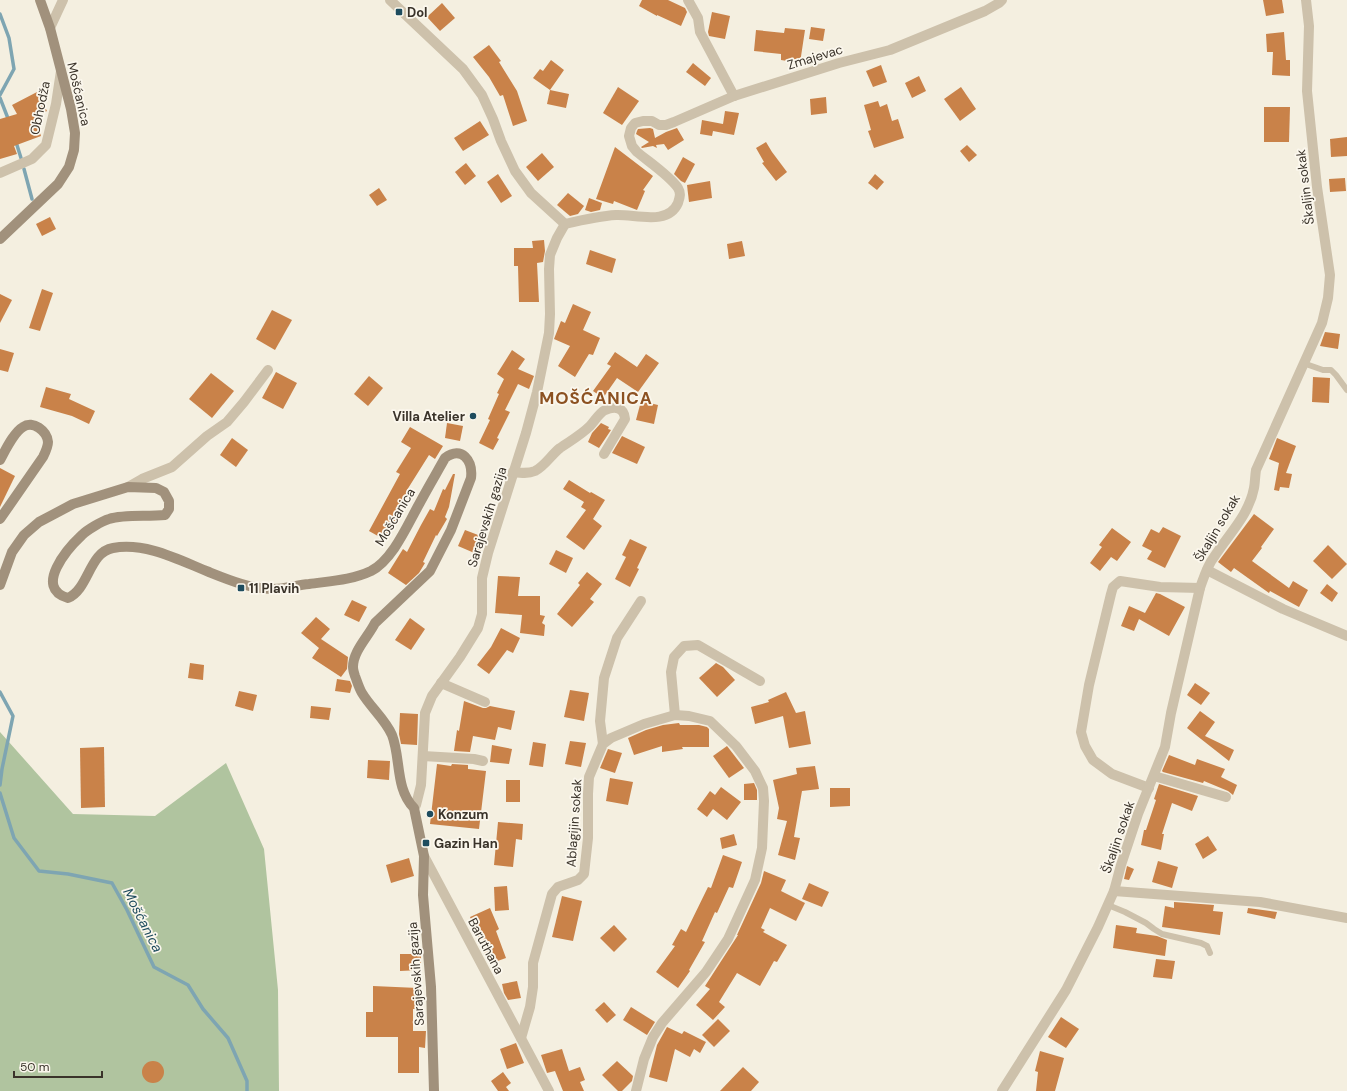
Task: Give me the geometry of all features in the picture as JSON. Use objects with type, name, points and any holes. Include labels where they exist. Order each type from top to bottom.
[{"type":"main road","name":"Mošćanica","points":[[0,239],[58,184],[69,168],[74,150],[75,133],[71,109],[50,28],[40,0]]},
{"type":"main road","points":[[0,460],[19,430],[24,426],[32,424],[43,431],[48,441],[48,446],[43,457],[0,519]]},
{"type":"main road","name":"Mošćanica","points":[[0,585],[12,552],[24,535],[39,522],[73,504],[128,487],[156,488],[164,492],[169,500],[169,509],[164,515],[128,516],[109,519],[83,534],[61,560],[55,571],[53,583],[55,590],[60,595],[68,598],[75,595],[98,557],[106,550],[113,548],[132,547],[155,551],[227,579],[250,586],[273,589],[358,577],[373,570],[398,544],[445,458],[456,452],[464,455],[470,462],[472,470],[471,478],[451,530],[430,571],[375,623],[355,656],[353,667],[362,693],[383,719],[392,736],[402,788],[409,803],[414,808]]},
{"type":"main road","name":"Baruthana","points":[[414,808],[424,856]]},
{"type":"main road","name":"Sarajevskih gazija","points":[[424,856],[423,895],[431,987],[434,1091]]},
{"type":"street","points":[[50,28],[63,0]]},
{"type":"street","points":[[390,0],[463,69],[482,95],[515,171],[531,194],[565,224],[617,215],[635,215],[652,218],[667,214],[676,207],[680,196],[679,190],[673,182],[637,152],[632,146],[629,136],[631,128],[635,123],[643,120],[652,121],[659,125],[670,124],[734,96],[700,32],[698,18],[688,0]]},
{"type":"street","name":"Zmajevac","points":[[734,96],[890,50],[985,11],[1002,0]]},
{"type":"street","name":"Škaljin sokak","points":[[1002,1091],[1066,990],[1108,906],[1138,814],[1165,747],[1171,713],[1200,588],[1213,557],[1247,509],[1254,489],[1256,470],[1322,322],[1328,298],[1330,275],[1317,187],[1308,91],[1309,26],[1306,0]]},
{"type":"street","name":"Obhodža","points":[[0,173],[32,159],[46,145],[56,104],[61,69]]},
{"type":"street","name":"Sarajevskih gazija","points":[[414,808],[421,785],[425,714],[432,696],[460,657],[478,628],[482,614],[482,578],[493,535],[526,433],[537,392],[549,333],[550,255],[565,224]]},
{"type":"street","name":"Mošćanica","points":[[128,487],[142,479],[172,467],[207,436],[227,422],[268,370]]},
{"type":"street","points":[[513,472],[528,473],[541,468],[559,449],[585,430],[601,413],[611,408],[618,408],[625,414],[625,419],[604,454]]},
{"type":"street","points":[[1207,570],[1284,609],[1347,636]]},
{"type":"street","points":[[1149,788],[1112,774],[1093,760],[1085,746],[1081,732],[1088,686],[1111,594],[1113,587],[1120,581],[1160,587],[1200,588]]},
{"type":"street","points":[[636,1091],[644,1058],[653,1037],[662,1023],[706,972],[728,939],[755,880],[762,848],[764,801],[763,788],[755,771],[736,746],[710,721],[689,716],[675,715],[644,724],[611,738],[602,744],[600,721],[604,678],[617,638],[641,601]]},
{"type":"street","points":[[675,715],[671,672],[674,657],[684,646],[698,645],[760,682]]},
{"type":"street","points":[[441,683],[485,702]]},
{"type":"street","name":"Ablagijin sokak","points":[[521,1038],[530,1007],[533,986],[533,963],[552,894],[558,887],[578,880],[584,874],[588,838],[588,794],[590,777],[602,744]]},
{"type":"street","points":[[423,756],[474,759],[483,761]]},
{"type":"street","points":[[1154,776],[1226,797]]},
{"type":"street","name":"Baruthana","points":[[424,856],[549,1091]]},
{"type":"street","points":[[1114,891],[1260,902],[1347,918]]},
{"type":"lane","points":[[1303,363],[1323,370],[1331,370],[1347,390]]},
{"type":"lane","points":[[1108,906],[1125,912],[1146,923],[1154,930],[1162,934],[1201,943],[1207,946],[1210,953]]},
{"type":"green space","points":[[0,732],[73,814],[155,816],[226,763],[264,849],[278,990],[279,1091],[0,1091]]},
{"type":"building","points":[[642,0],[668,0],[685,8],[687,12],[681,26],[657,16],[639,6]]},
{"type":"building","points":[[1263,0],[1282,0],[1284,13],[1266,16]]},
{"type":"building","points":[[442,3],[455,18],[440,31],[427,17]]},
{"type":"building","points":[[712,12],[730,16],[725,39],[709,36],[708,32]]},
{"type":"building","points":[[811,27],[825,29],[823,41],[809,39]]},
{"type":"building","points":[[785,28],[805,30],[800,63],[781,60],[781,54],[754,51],[756,30],[784,33]]},
{"type":"building","points":[[1284,32],[1286,60],[1290,60],[1290,76],[1272,75],[1273,52],[1267,52],[1266,34]]},
{"type":"building","points":[[489,45],[501,61],[499,62],[517,91],[527,121],[513,126],[503,95],[500,96],[489,77],[473,57]]},
{"type":"building","points":[[551,60],[564,70],[550,90],[533,78],[540,69],[543,71]]},
{"type":"building","points":[[693,63],[711,78],[705,86],[686,72]]},
{"type":"building","points":[[881,65],[887,82],[873,87],[866,71]]},
{"type":"building","points":[[919,76],[926,91],[912,98],[905,83]]},
{"type":"building","points":[[618,87],[639,101],[622,125],[603,113]]},
{"type":"building","points":[[961,87],[976,109],[960,121],[944,99]]},
{"type":"building","points":[[550,90],[569,94],[566,108],[547,104]]},
{"type":"building","points":[[37,92],[47,111],[35,117],[41,136],[14,146],[17,154],[0,159],[0,119],[17,114],[12,105]]},
{"type":"building","points":[[826,97],[827,113],[811,115],[810,99]]},
{"type":"building","points":[[878,101],[880,107],[887,104],[892,121],[898,119],[904,138],[874,148],[868,131],[871,130],[864,105]]},
{"type":"building","points":[[1264,107],[1290,107],[1289,142],[1264,142]]},
{"type":"building","points":[[725,111],[739,113],[734,135],[713,131],[712,136],[700,134],[702,120],[723,124]]},
{"type":"building","points":[[480,121],[489,135],[463,151],[454,138]]},
{"type":"building","points":[[677,128],[684,140],[668,150],[664,144],[656,145],[657,148],[653,146],[642,148],[641,147],[649,142],[636,134],[637,131],[638,129],[653,129],[655,138]]},
{"type":"building","points":[[1347,137],[1347,156],[1331,157],[1330,139]]},
{"type":"building","points":[[766,142],[787,172],[776,181],[762,163],[764,162],[756,148]]},
{"type":"building","points":[[967,145],[977,155],[969,162],[960,151]]},
{"type":"building","points":[[615,147],[653,176],[643,190],[645,191],[637,210],[614,201],[613,204],[596,199]]},
{"type":"building","points":[[542,153],[554,167],[538,181],[526,167]]},
{"type":"building","points":[[683,157],[695,164],[685,183],[674,174]]},
{"type":"building","points":[[466,163],[476,176],[465,185],[455,172]]},
{"type":"building","points":[[498,174],[512,196],[501,203],[487,182]]},
{"type":"building","points":[[875,174],[884,182],[877,190],[868,183]]},
{"type":"building","points":[[1345,178],[1346,191],[1330,192],[1329,179]]},
{"type":"building","points":[[710,181],[712,198],[689,202],[687,185]]},
{"type":"building","points":[[379,188],[387,200],[377,206],[369,195]]},
{"type":"building","points":[[568,193],[584,206],[578,214],[570,216],[557,205]]},
{"type":"building","points":[[589,198],[602,203],[600,210],[591,212],[585,210]]},
{"type":"building","points":[[50,217],[56,229],[42,236],[36,224]]},
{"type":"building","points":[[544,240],[545,251],[543,262],[537,263],[539,302],[519,302],[518,266],[514,266],[514,248],[533,248],[532,241]]},
{"type":"building","points":[[742,241],[745,256],[729,259],[727,244]]},
{"type":"building","points":[[590,250],[616,259],[612,273],[586,264]]},
{"type":"building","points":[[42,289],[53,293],[40,331],[29,328]]},
{"type":"building","points":[[0,294],[12,300],[0,323]]},
{"type":"building","points":[[573,304],[591,312],[583,330],[600,338],[593,355],[589,354],[575,377],[558,366],[570,346],[554,339],[561,321],[565,323]]},
{"type":"building","points":[[272,310],[292,320],[275,350],[256,339]]},
{"type":"building","points":[[1325,332],[1340,334],[1338,349],[1320,346]]},
{"type":"building","points":[[0,349],[14,353],[8,372],[0,370]]},
{"type":"building","points":[[512,350],[525,359],[518,369],[534,376],[529,389],[518,384],[505,410],[510,412],[497,438],[499,439],[493,450],[479,443],[490,420],[488,419],[499,394],[497,393],[504,379],[497,374]]},
{"type":"building","points":[[615,352],[637,367],[646,354],[659,363],[638,392],[617,378],[603,398],[593,391],[611,366],[607,364]]},
{"type":"building","points":[[276,372],[297,383],[283,409],[262,398]]},
{"type":"building","points":[[211,373],[234,391],[212,418],[189,399]]},
{"type":"building","points":[[369,376],[383,388],[368,406],[354,394]]},
{"type":"building","points":[[1313,377],[1330,378],[1329,403],[1312,402]]},
{"type":"building","points":[[46,387],[71,394],[69,399],[95,411],[89,424],[72,416],[40,407]]},
{"type":"building","points":[[641,401],[658,405],[654,424],[636,420]]},
{"type":"building","points":[[447,423],[463,426],[460,441],[445,438]]},
{"type":"building","points":[[601,423],[609,427],[608,429],[611,430],[599,448],[588,442],[592,433]]},
{"type":"building","points":[[410,427],[443,446],[435,459],[429,455],[407,490],[409,491],[395,515],[398,516],[385,540],[369,531],[400,474],[396,472],[411,448],[401,442]]},
{"type":"building","points":[[622,436],[645,447],[637,464],[612,453]]},
{"type":"building","points":[[232,438],[248,450],[236,467],[220,455]]},
{"type":"building","points":[[1277,438],[1296,446],[1286,473],[1292,474],[1289,488],[1280,487],[1279,491],[1274,490],[1279,463],[1269,459]]},
{"type":"building","points":[[0,468],[15,476],[0,507]]},
{"type":"building","points":[[453,474],[455,474],[449,507],[445,517],[447,519],[437,536],[436,535],[423,562],[425,563],[419,573],[406,585],[388,573],[403,549],[407,552],[430,509],[434,511],[443,489],[445,490]]},
{"type":"building","points":[[569,480],[605,500],[593,519],[602,526],[584,550],[566,537],[586,510],[581,507],[584,502],[563,489]]},
{"type":"building","points":[[1254,514],[1274,529],[1252,561],[1289,588],[1293,581],[1308,590],[1299,607],[1270,591],[1269,593],[1234,568],[1231,572],[1218,562]]},
{"type":"building","points":[[1163,527],[1181,536],[1165,568],[1147,559],[1152,551],[1142,546],[1151,529],[1159,533]]},
{"type":"building","points":[[1112,528],[1131,542],[1117,561],[1111,557],[1100,571],[1090,563],[1102,547],[1099,545]]},
{"type":"building","points":[[465,530],[486,538],[479,555],[458,546]]},
{"type":"building","points":[[630,539],[647,547],[637,568],[639,569],[630,587],[615,579],[626,557],[622,555]]},
{"type":"building","points":[[1328,545],[1347,564],[1332,579],[1313,561]]},
{"type":"building","points":[[556,550],[573,558],[566,573],[549,564]]},
{"type":"building","points":[[587,572],[602,584],[590,599],[594,602],[572,627],[557,614],[580,585],[578,583]]},
{"type":"building","points":[[498,576],[520,577],[518,596],[540,596],[540,615],[545,616],[542,623],[545,625],[544,636],[520,633],[522,615],[495,613]]},
{"type":"building","points":[[1327,584],[1338,593],[1332,602],[1320,593]]},
{"type":"building","points":[[1156,593],[1185,607],[1169,636],[1139,619],[1134,631],[1121,626],[1129,606],[1145,613]]},
{"type":"building","points":[[352,600],[367,607],[359,622],[344,615]]},
{"type":"building","points":[[316,617],[330,629],[321,639],[348,657],[347,669],[341,677],[312,658],[319,648],[301,633]]},
{"type":"building","points":[[410,618],[425,629],[411,650],[395,640]]},
{"type":"building","points":[[501,628],[520,638],[513,653],[507,650],[489,674],[477,665],[491,647]]},
{"type":"building","points":[[190,663],[204,665],[203,680],[188,678]]},
{"type":"building","points":[[716,663],[723,667],[735,680],[717,697],[699,678]]},
{"type":"building","points":[[337,679],[350,681],[352,686],[350,693],[335,691]]},
{"type":"building","points":[[1195,683],[1210,693],[1201,705],[1187,695]]},
{"type":"building","points":[[570,690],[589,693],[584,721],[564,717]]},
{"type":"building","points":[[239,691],[257,695],[253,711],[235,706]]},
{"type":"building","points":[[786,692],[796,713],[805,711],[811,744],[789,748],[783,716],[755,724],[751,707],[769,702],[768,700]]},
{"type":"building","points":[[464,701],[483,708],[490,706],[515,711],[511,730],[498,727],[495,740],[473,736],[470,752],[454,751]]},
{"type":"building","points":[[311,706],[331,708],[329,720],[310,718]]},
{"type":"building","points":[[1200,711],[1215,722],[1205,736],[1234,750],[1229,761],[1187,728]]},
{"type":"building","points":[[400,713],[418,714],[417,745],[401,744],[399,734]]},
{"type":"building","points":[[679,723],[680,725],[699,725],[707,727],[709,729],[709,747],[682,747],[683,749],[662,752],[662,746],[634,755],[628,738],[646,730],[663,725]]},
{"type":"building","points":[[570,741],[586,743],[581,767],[565,764]]},
{"type":"building","points":[[533,742],[546,744],[543,767],[529,765]]},
{"type":"building","points":[[492,745],[512,749],[509,764],[490,762]]},
{"type":"building","points":[[727,746],[744,768],[729,778],[713,756]]},
{"type":"building","points":[[104,747],[105,807],[81,808],[80,748]]},
{"type":"building","points":[[608,749],[622,753],[615,773],[600,768]]},
{"type":"building","points":[[1169,755],[1195,765],[1197,759],[1225,769],[1221,777],[1237,785],[1233,795],[1228,791],[1204,781],[1203,783],[1163,772],[1162,771]]},
{"type":"building","points":[[368,760],[390,761],[389,780],[367,778]]},
{"type":"building","points":[[437,764],[451,766],[452,764],[468,765],[468,769],[486,771],[479,829],[430,824]]},
{"type":"building","points":[[815,766],[819,789],[802,791],[794,837],[800,838],[795,860],[778,855],[787,821],[777,819],[779,808],[773,780],[797,774],[796,768]]},
{"type":"building","points":[[610,778],[633,782],[628,805],[606,801]]},
{"type":"building","points":[[506,780],[520,780],[520,802],[506,802]]},
{"type":"building","points":[[754,783],[757,790],[757,800],[744,800],[744,784]]},
{"type":"building","points":[[1159,784],[1198,796],[1192,811],[1172,803],[1162,834],[1164,834],[1161,850],[1141,845],[1144,830],[1146,830],[1156,800],[1154,799]]},
{"type":"building","points":[[721,787],[741,802],[727,820],[713,809],[707,817],[697,809],[710,791],[715,795]]},
{"type":"building","points":[[830,788],[850,788],[850,806],[830,807]]},
{"type":"building","points":[[498,822],[523,824],[522,840],[516,839],[513,867],[494,865]]},
{"type":"building","points":[[734,834],[737,845],[722,849],[720,838]]},
{"type":"building","points":[[1208,836],[1217,850],[1203,859],[1195,844]]},
{"type":"building","points":[[723,855],[742,862],[733,888],[729,887],[717,913],[715,912],[702,941],[705,942],[689,970],[690,971],[678,988],[656,972],[675,946],[672,945],[681,929],[686,932],[708,887],[711,888]]},
{"type":"building","points":[[409,858],[414,876],[391,883],[386,865]]},
{"type":"building","points":[[1158,861],[1178,867],[1172,888],[1152,882]]},
{"type":"building","points":[[1127,866],[1134,869],[1129,880],[1124,879]]},
{"type":"building","points":[[764,871],[786,880],[781,891],[805,903],[796,921],[770,908],[761,928],[765,930],[763,932],[787,945],[777,962],[774,961],[760,986],[737,973],[719,1002],[725,1007],[713,1020],[696,1005],[710,989],[705,986],[738,935],[761,883]]},
{"type":"building","points":[[809,883],[829,892],[822,907],[802,899]]},
{"type":"building","points":[[507,886],[509,910],[495,911],[494,887]]},
{"type":"building","points":[[562,896],[582,901],[573,941],[552,937]]},
{"type":"building","points":[[1174,902],[1214,905],[1213,911],[1223,912],[1220,935],[1162,927],[1165,906],[1174,908]]},
{"type":"building","points":[[490,908],[499,929],[496,931],[506,958],[489,964],[470,917]]},
{"type":"building","points":[[1248,908],[1277,912],[1275,919],[1247,913]]},
{"type":"building","points":[[614,925],[627,939],[614,952],[600,938]]},
{"type":"building","points":[[1116,925],[1137,928],[1136,933],[1157,936],[1167,940],[1165,956],[1113,948]]},
{"type":"building","points":[[400,954],[421,954],[421,970],[400,971]]},
{"type":"building","points":[[1156,959],[1175,961],[1172,979],[1153,977]]},
{"type":"building","points":[[517,981],[521,998],[508,1000],[504,993],[502,984]]},
{"type":"building","points":[[373,986],[418,988],[417,1009],[413,1009],[413,1031],[426,1031],[425,1048],[419,1047],[419,1073],[398,1073],[398,1037],[366,1037],[366,1012],[373,1012]]},
{"type":"building","points":[[604,1002],[616,1015],[607,1023],[595,1010]]},
{"type":"building","points":[[631,1007],[655,1022],[647,1035],[623,1020]]},
{"type":"building","points":[[1061,1017],[1079,1029],[1066,1048],[1048,1037]]},
{"type":"building","points":[[718,1019],[730,1031],[714,1047],[702,1035]]},
{"type":"building","points":[[667,1027],[682,1034],[684,1031],[706,1042],[700,1053],[694,1049],[690,1057],[675,1049],[667,1082],[649,1077],[657,1045]]},
{"type":"building","points":[[516,1043],[524,1063],[507,1069],[500,1049]]},
{"type":"building","points":[[562,1049],[569,1071],[580,1067],[585,1080],[580,1082],[584,1091],[563,1091],[555,1071],[547,1073],[541,1055]]},
{"type":"building","points":[[1040,1051],[1064,1058],[1055,1091],[1036,1091],[1038,1072],[1035,1071]]},
{"type":"building","points":[[153,1061],[161,1064],[164,1072],[161,1080],[153,1083],[145,1080],[142,1072],[145,1064]]},
{"type":"building","points":[[617,1061],[633,1076],[632,1081],[622,1091],[618,1091],[602,1075]]},
{"type":"building","points":[[743,1067],[759,1082],[751,1091],[720,1091]]},
{"type":"building","points":[[503,1072],[511,1083],[506,1087],[509,1091],[498,1091],[491,1081]]},
{"type":"waterway","name":"Mošćanica","points":[[0,14],[9,38],[14,69],[0,95]]},
{"type":"waterway","points":[[0,98],[9,121]]},
{"type":"waterway","points":[[16,142],[21,158]]},
{"type":"waterway","points":[[24,169],[32,199]]},
{"type":"waterway","name":"Mošćanica","points":[[0,692],[13,716],[0,785]]},
{"type":"waterway","name":"Mošćanica","points":[[0,793],[14,838],[39,871],[68,874],[112,883],[127,910],[154,967],[188,985],[203,1009],[228,1038],[247,1081],[247,1091]]},
{"type":"place","name":"Dol","points":[[399,12]]},
{"type":"place","name":"Villa Atelier","points":[[473,416]]},
{"type":"place","name":"11 Plavih","points":[[241,588]]},
{"type":"place","name":"Konzum","points":[[430,814]]},
{"type":"place","name":"Gazin Han","points":[[426,843]]},
{"type":"district","name":"MOŠĆANICA","points":[[596,398]]}]
